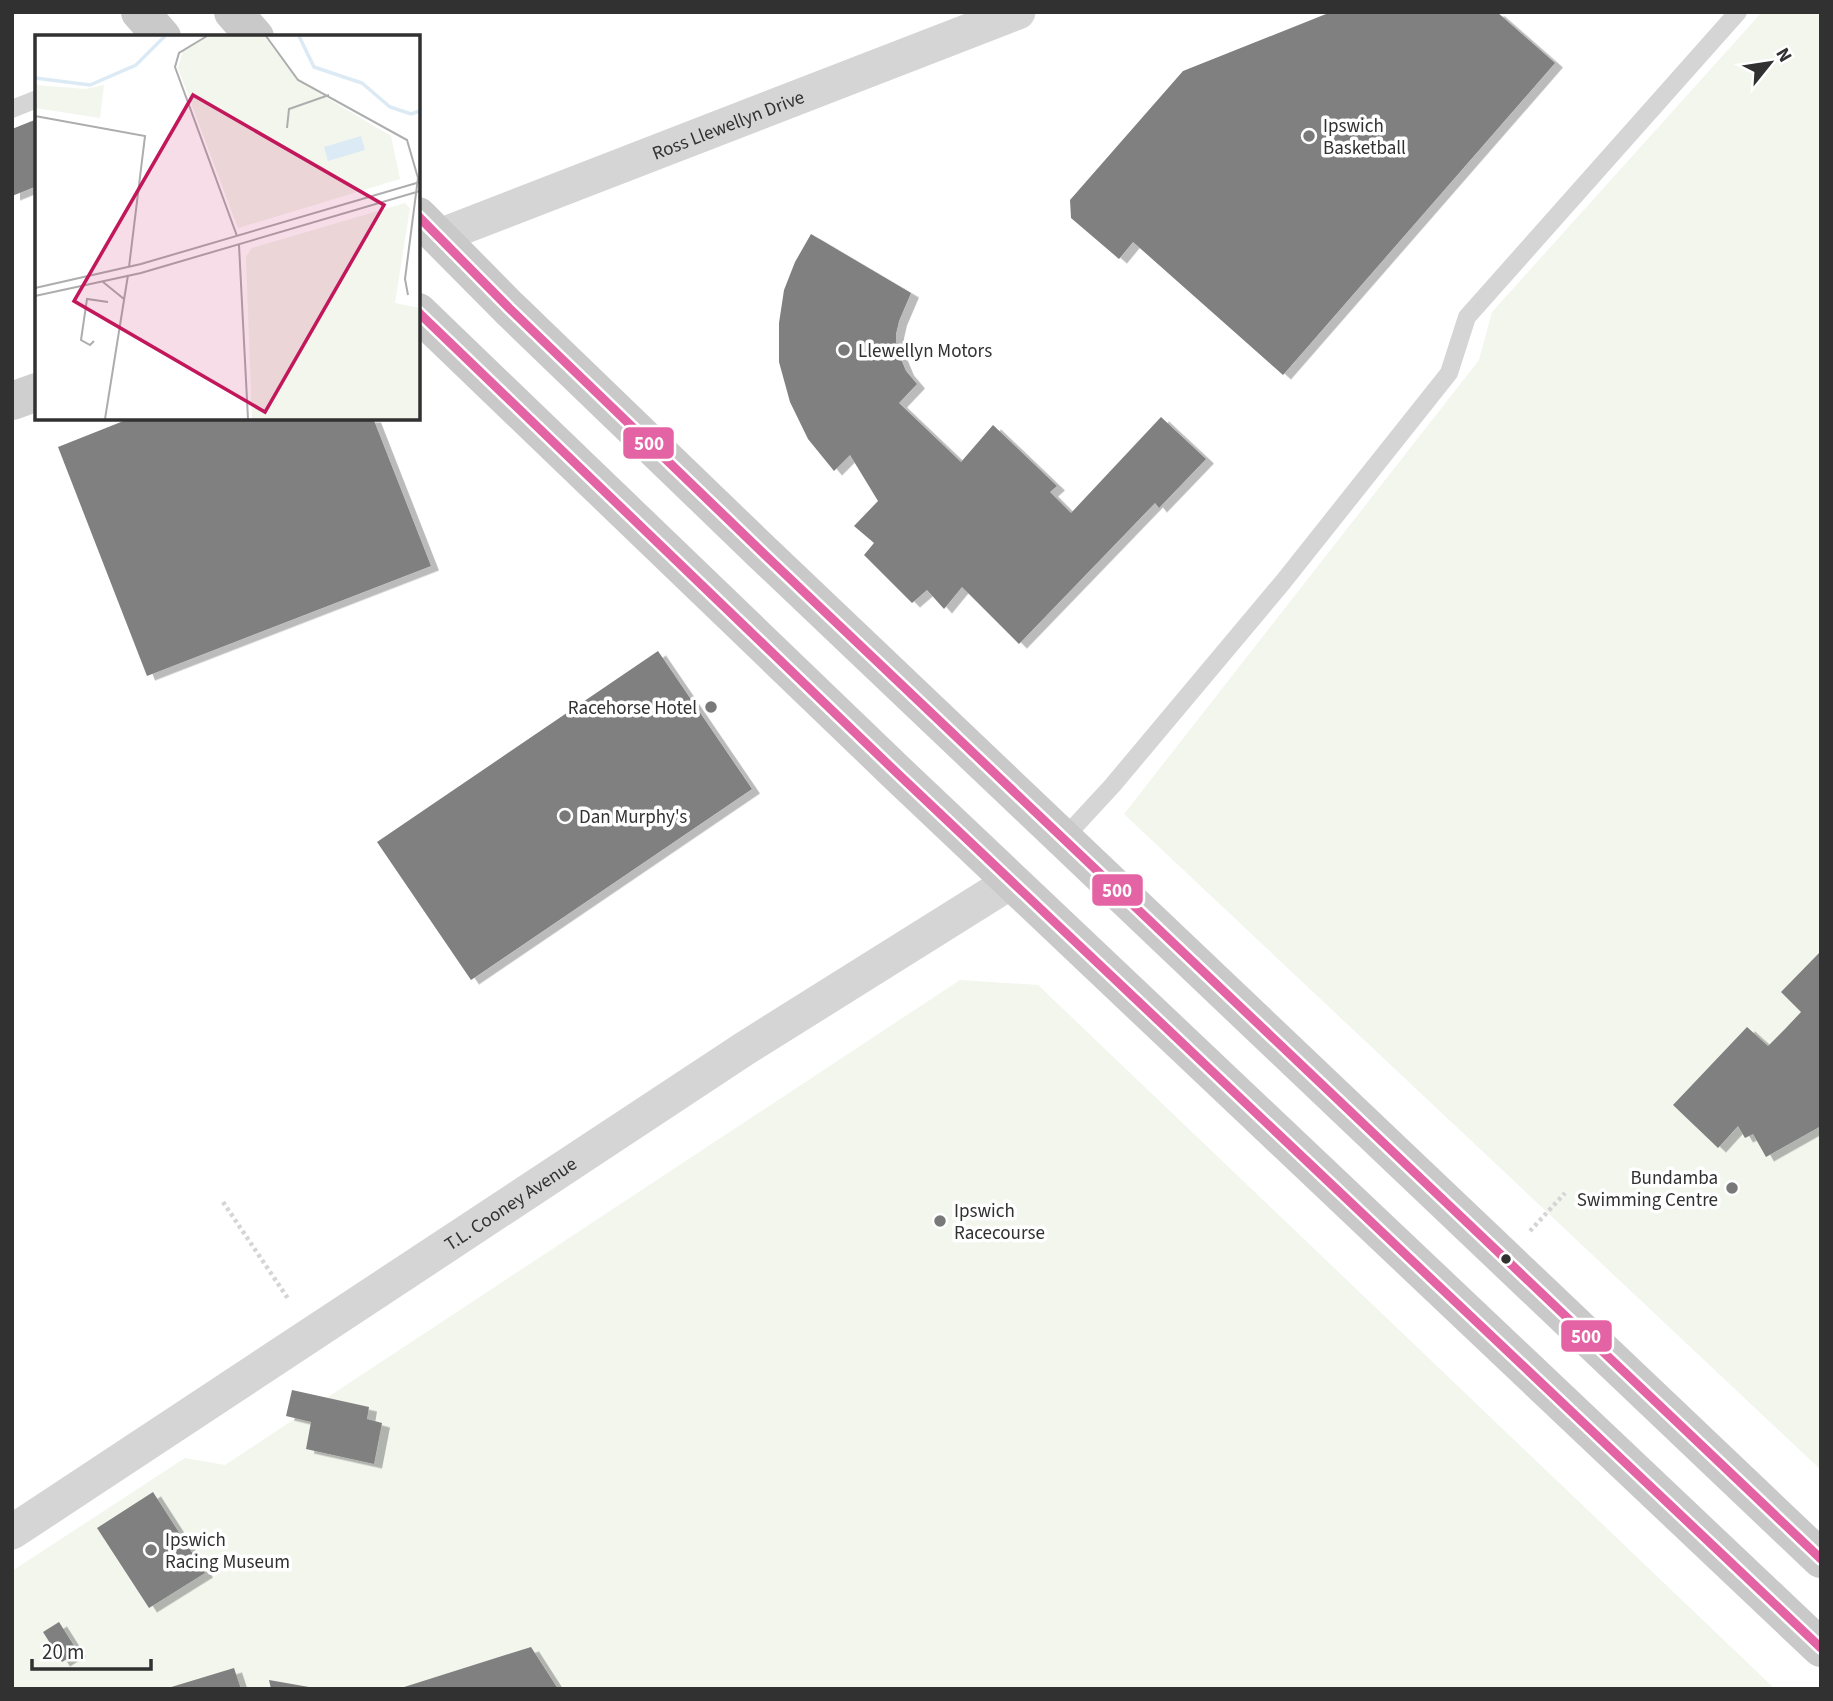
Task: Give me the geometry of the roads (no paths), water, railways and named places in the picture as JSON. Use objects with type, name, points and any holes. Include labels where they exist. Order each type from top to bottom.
[{"type":"main road","points":[[140,12],[160,35]]},
{"type":"main road","points":[[233,12],[253,35]]},
{"type":"main road","points":[[424,233],[1821,1559]]},
{"type":"main road","points":[[420,314],[876,754],[1821,1648]]},
{"type":"main road","points":[[12,401],[35,392]]},
{"type":"street","name":"Ross Llewellyn Drive","points":[[424,233],[1018,12]]},
{"type":"street","name":"T.L. Cooney Avenue","points":[[12,1532],[710,1071],[1012,881]]},
{"type":"lane","points":[[1063,839],[1099,801],[1283,582],[1449,373],[1467,317],[1738,12]]},
{"type":"lane","points":[[12,109],[35,100]]},
{"type":"place","name":"Ipswich Basketball","points":[[1309,136]]},
{"type":"place","name":"Llewellyn Motors","points":[[844,350]]},
{"type":"place","name":"Racehorse Hotel","points":[[711,707]]},
{"type":"place","name":"Dan Murphy's","points":[[565,816]]},
{"type":"place","name":"Bundamba Swimming Centre","points":[[1732,1188]]},
{"type":"place","name":"Ipswich Racecourse","points":[[940,1221]]},
{"type":"place","name":"Ipswich Racing Museum","points":[[151,1550]]}]
